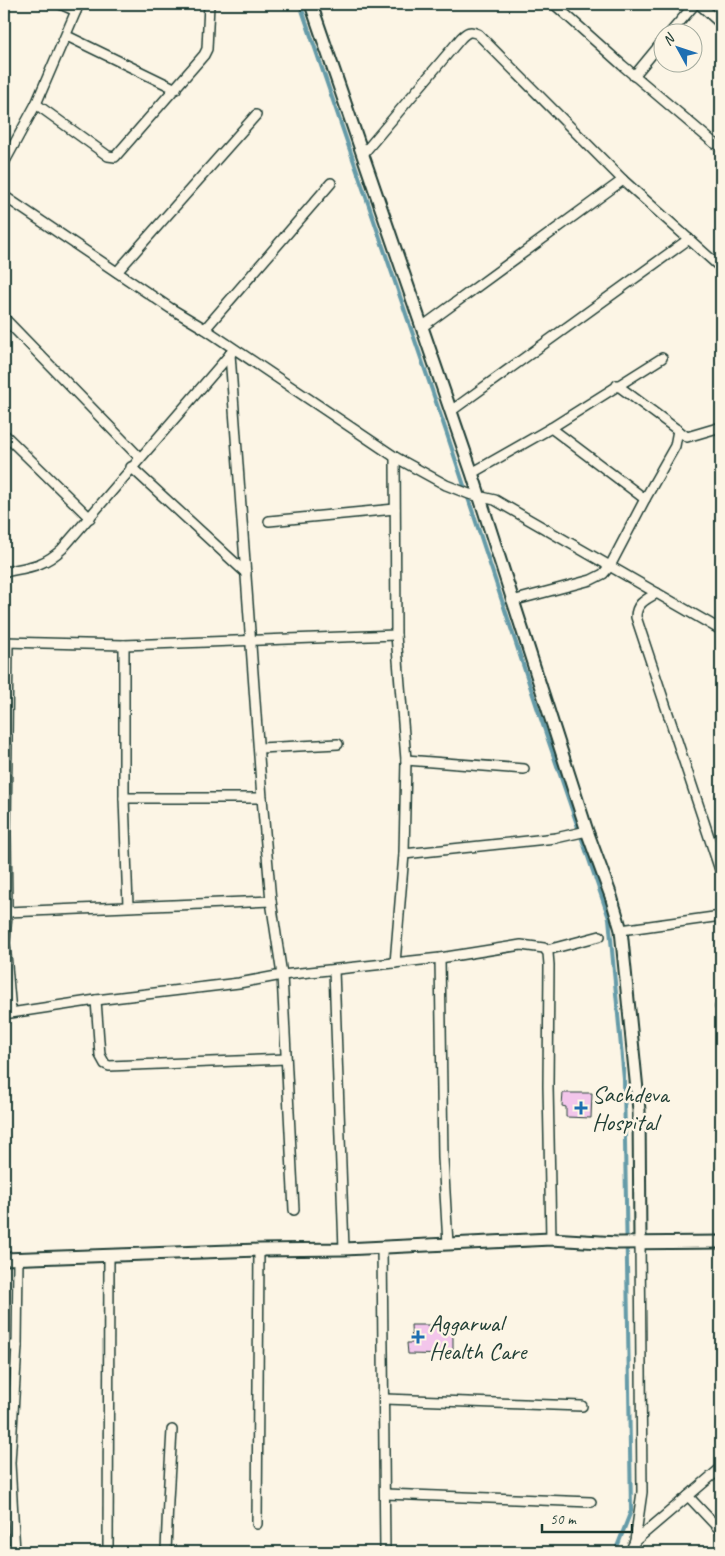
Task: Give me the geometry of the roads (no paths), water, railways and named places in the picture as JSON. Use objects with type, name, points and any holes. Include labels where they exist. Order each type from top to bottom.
[{"type":"street","points":[[4,163],[36,104],[67,36],[77,8],[60,4]]},
{"type":"street","points":[[36,104],[108,156],[115,157],[204,55],[207,48],[209,4]]},
{"type":"street","points":[[311,4],[472,473],[474,495],[512,601],[584,832],[611,896],[621,930],[639,1110],[636,1242],[642,1492],[634,1541],[630,1552]]},
{"type":"street","points":[[554,4],[634,76],[714,143],[721,146]]},
{"type":"street","points":[[680,22],[697,4],[721,24]]},
{"type":"street","points":[[363,154],[461,38],[472,31],[478,34],[623,180],[721,268]]},
{"type":"street","points":[[67,36],[176,89]]},
{"type":"street","points":[[634,76],[652,54]]},
{"type":"street","points":[[117,272],[256,115]]},
{"type":"street","points":[[422,327],[623,180]]},
{"type":"street","points":[[205,329],[331,183]]},
{"type":"street","points":[[4,196],[170,308],[205,329],[232,352],[395,457],[446,486],[495,500],[721,630]]},
{"type":"street","points":[[451,411],[689,239]]},
{"type":"street","points":[[4,318],[140,458]]},
{"type":"street","points":[[4,572],[41,564],[52,558],[90,518],[131,467],[232,352]]},
{"type":"street","points":[[232,352],[262,798],[271,901],[282,975],[294,1210]]},
{"type":"street","points":[[472,473],[551,428],[662,358]]},
{"type":"street","points":[[617,385],[687,437],[721,427]]},
{"type":"street","points":[[551,428],[645,499]]},
{"type":"street","points":[[512,601],[591,580],[599,577],[610,566],[675,446],[678,430]]},
{"type":"street","points":[[5,435],[90,518]]},
{"type":"street","points":[[395,457],[396,635],[406,760],[404,854],[395,963]]},
{"type":"street","points":[[131,467],[246,573]]},
{"type":"street","points":[[269,521],[395,509]]},
{"type":"street","points":[[657,594],[641,603],[636,612],[636,617],[721,873]]},
{"type":"street","points":[[396,635],[124,646],[6,642],[5,834],[7,912],[5,943],[7,1013],[239,983],[282,975],[440,958],[521,945],[539,946],[547,950],[600,936]]},
{"type":"street","points":[[124,646],[124,798],[128,906]]},
{"type":"street","points":[[260,748],[338,744]]},
{"type":"street","points":[[406,760],[524,769]]},
{"type":"street","points":[[124,798],[262,798]]},
{"type":"street","points":[[404,854],[556,838],[584,832]]},
{"type":"street","points":[[7,912],[271,901]]},
{"type":"street","points":[[621,930],[721,916]]},
{"type":"street","points":[[547,950],[549,965],[548,1086],[551,1238]]},
{"type":"street","points":[[440,958],[443,1158],[448,1244]]},
{"type":"street","points":[[334,970],[344,1249]]},
{"type":"street","points":[[96,1000],[100,1055],[108,1066],[286,1059]]},
{"type":"street","points":[[4,1259],[344,1249],[551,1238],[617,1243],[721,1242]]},
{"type":"street","points":[[382,1247],[385,1552]]},
{"type":"street","points":[[257,1524],[259,1250]]},
{"type":"street","points":[[108,1552],[109,1256]]},
{"type":"street","points":[[4,1551],[15,1552],[7,1463],[17,1346],[18,1260]]},
{"type":"street","points":[[4,1346],[17,1346]]},
{"type":"street","points":[[385,1400],[582,1406]]},
{"type":"street","points":[[166,1552],[172,1430]]},
{"type":"street","points":[[634,1541],[721,1468]]},
{"type":"street","points":[[385,1494],[590,1502]]},
{"type":"street","points":[[688,1496],[721,1531]]},
{"type":"waterway","points":[[300,4],[447,434],[609,918],[624,1079],[631,1511],[615,1552]]},
{"type":"place","name":"Sachdeva Hospital","points":[[581,1108]]},
{"type":"place","name":"Aggarwal Health Care","points":[[418,1337]]}]
